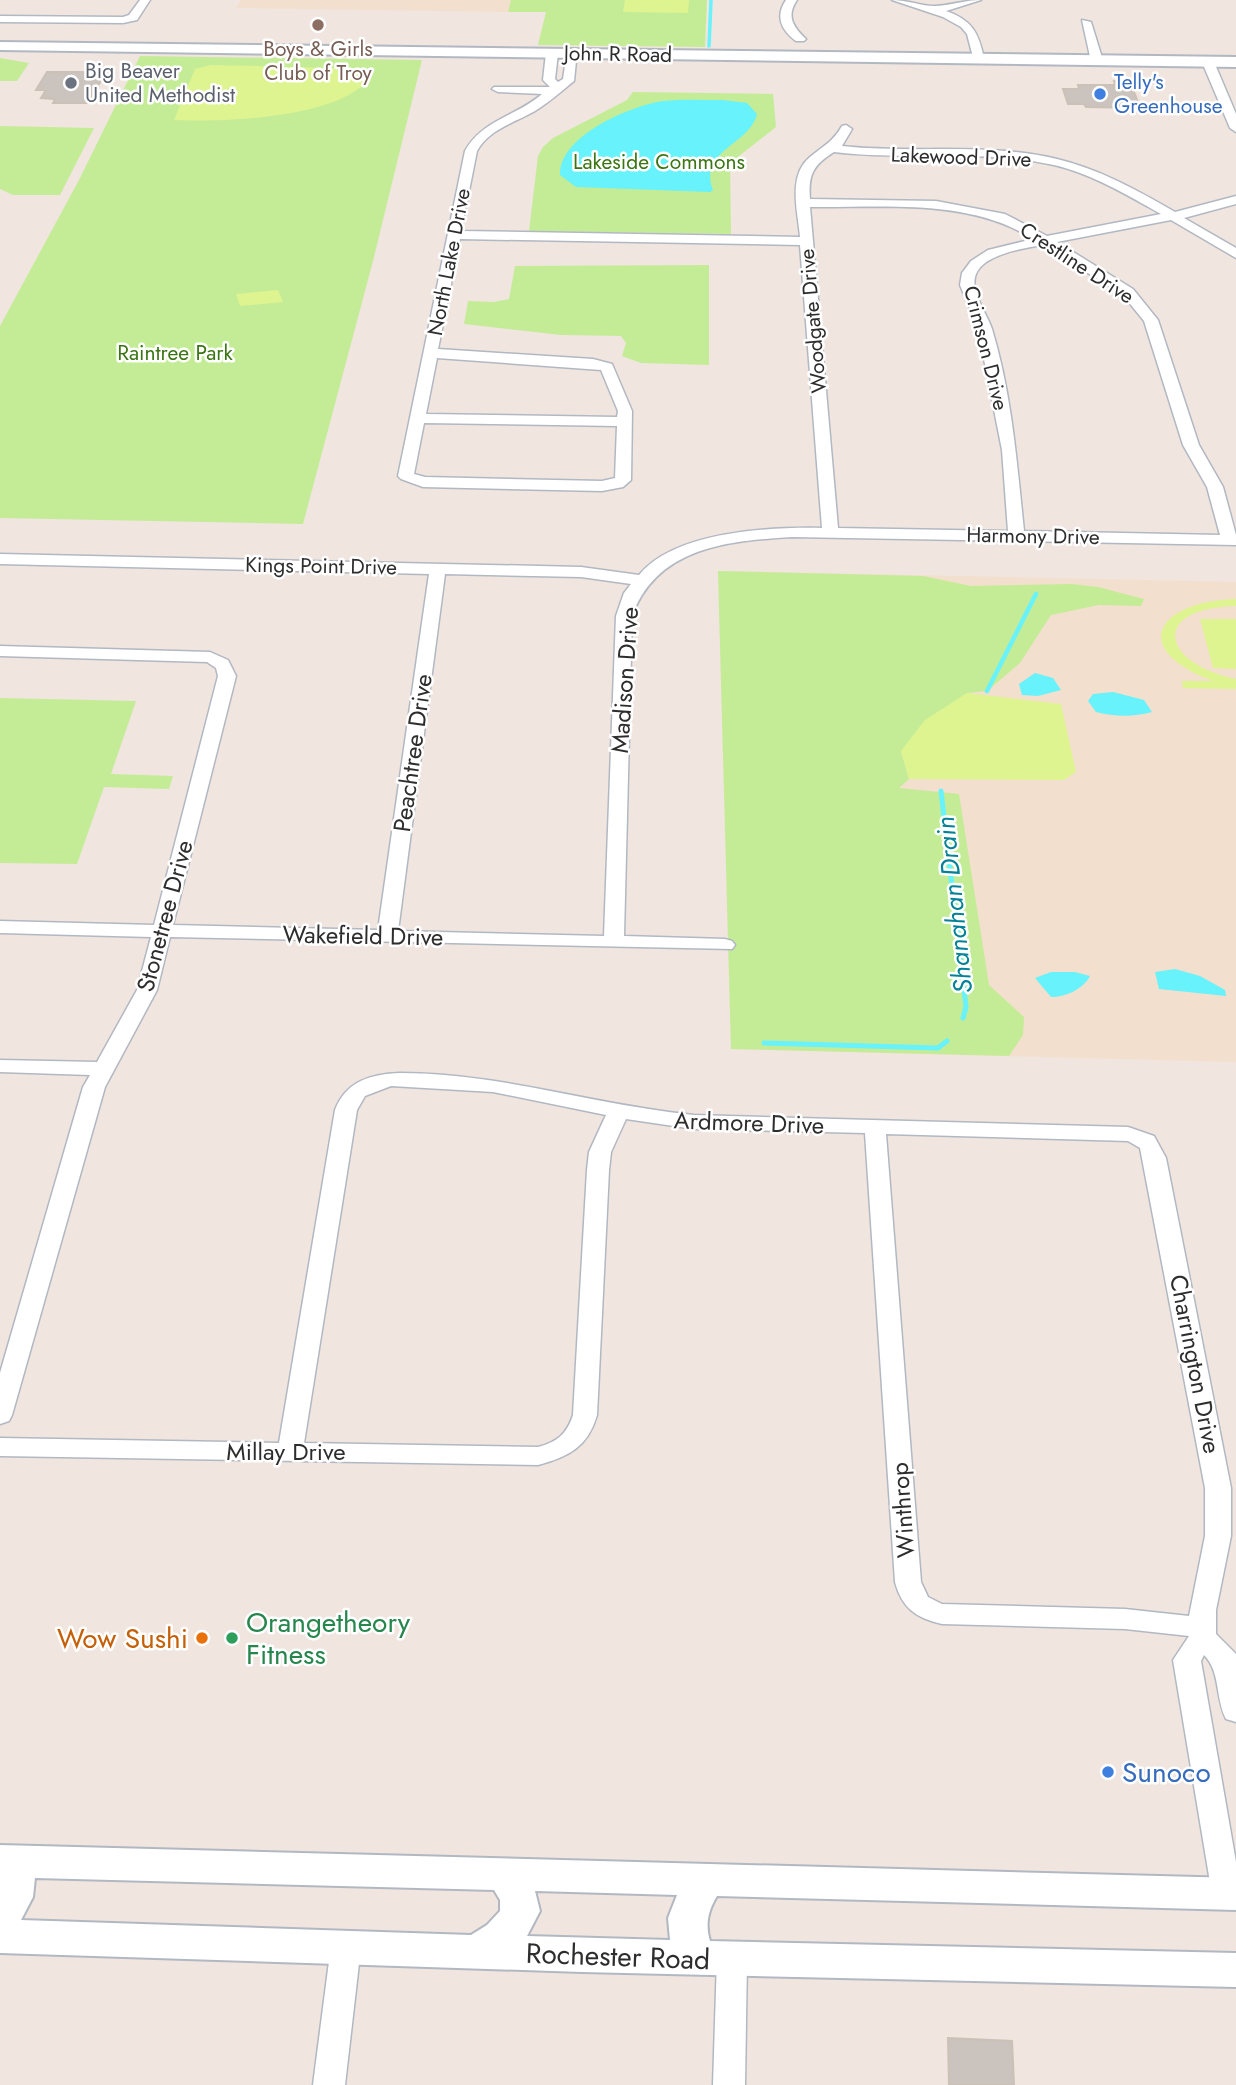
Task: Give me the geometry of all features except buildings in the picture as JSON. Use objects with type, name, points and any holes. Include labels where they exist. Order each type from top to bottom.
[{"type":"main road","name":"John R Road","points":[[0,46],[1236,62]]},
{"type":"main road","points":[[5,1861],[1231,1894]]},
{"type":"main road","points":[[0,1917],[15,1897],[16,1875],[5,1861]]},
{"type":"main road","points":[[476,1952],[509,1931],[521,1910],[522,1900],[504,1874]]},
{"type":"main road","points":[[706,1880],[686,1917],[686,1931],[715,1958]]},
{"type":"main road","name":"Rochester Road","points":[[0,1936],[476,1952],[1236,1970]]},
{"type":"street","points":[[792,0],[786,9],[786,25],[789,32],[800,39]]},
{"type":"street","points":[[897,0],[959,22],[971,31],[978,59]]},
{"type":"street","points":[[931,11],[976,0]]},
{"type":"street","points":[[0,19],[123,20],[133,18],[143,2]]},
{"type":"street","points":[[1086,22],[1097,61]]},
{"type":"street","points":[[498,89],[554,89],[549,80],[552,53]]},
{"type":"street","name":"North Lake Drive","points":[[573,53],[568,81],[533,107],[489,131],[473,146],[405,472],[409,479],[423,482],[618,484],[624,477],[625,422]]},
{"type":"street","points":[[1208,62],[1236,128]]},
{"type":"street","name":"Woodgate Drive","points":[[830,532],[803,203],[805,168],[810,161],[832,148],[844,136],[846,129]]},
{"type":"street","name":"Lakewood Drive","points":[[832,148],[880,153],[995,155],[1048,161],[1103,178],[1236,254]]},
{"type":"street","name":"Crimson Drive","points":[[1016,536],[1010,450],[985,329],[967,285],[976,264],[993,253],[1044,239],[1204,210],[1236,200]]},
{"type":"street","name":"Crestline Drive","points":[[803,203],[909,204],[958,208],[1000,217],[1044,239],[1128,292],[1148,314],[1191,445],[1215,487],[1233,540]]},
{"type":"street","points":[[455,235],[807,241]]},
{"type":"street","points":[[417,418],[625,422],[625,411],[607,367],[593,363],[430,353]]},
{"type":"street","name":"Harmony Drive","points":[[830,532],[1233,540]]},
{"type":"street","name":"Madison Drive","points":[[614,942],[626,602],[641,580],[657,567],[712,543],[767,533],[830,532]]},
{"type":"street","name":"Kings Point Drive","points":[[0,559],[590,572],[641,580]]},
{"type":"street","name":"Peachtree Drive","points":[[387,937],[438,568]]},
{"type":"street","name":"Stonetree Drive","points":[[0,650],[211,657],[226,667],[227,676],[143,1000],[94,1087],[0,1415]]},
{"type":"street","name":"Wakefield Drive","points":[[0,927],[725,945]]},
{"type":"street","points":[[0,1066],[102,1069]]},
{"type":"street","name":"Ardmore Drive","points":[[290,1450],[346,1110],[349,1099],[360,1089],[382,1081],[399,1079],[466,1082],[526,1090],[659,1119],[694,1122],[1128,1134],[1143,1138]]},
{"type":"street","name":"Millay Drive","points":[[0,1447],[538,1456],[559,1451],[576,1439],[586,1415],[600,1152],[619,1111]]},
{"type":"street","name":"Winthrop","points":[[875,1127],[908,1582],[912,1597],[927,1612],[942,1614],[1125,1619],[1202,1632]]},
{"type":"street","name":"Charrington Drive","points":[[1143,1138],[1149,1143],[1155,1158],[1219,1488],[1218,1536],[1202,1632],[1187,1660],[1231,1894]]},
{"type":"street","points":[[1202,1632],[1226,1660],[1236,1712]]},
{"type":"street","points":[[329,2085],[346,1946]]},
{"type":"street","points":[[715,1958],[729,2085]]},
{"type":"shaded area","points":[[241,0],[511,0],[508,12],[236,8]]},
{"type":"shaded area","points":[[718,571],[1236,582],[1236,1062],[731,1049]]},
{"type":"green space","points":[[511,0],[707,0],[705,47],[538,45],[546,12],[508,12]]},
{"type":"green space","points":[[625,0],[689,0],[688,13],[623,12]]},
{"type":"green space","name":"Raintree Park","points":[[140,56],[422,60],[373,261],[303,524],[0,518],[0,326],[79,180]]},
{"type":"green space","points":[[0,58],[29,63],[17,81],[0,81]]},
{"type":"green space","points":[[211,65],[372,69],[372,74],[358,89],[311,109],[251,118],[174,120],[195,69]]},
{"type":"green space","name":"Lakeside Commons","points":[[633,92],[773,94],[776,127],[730,163],[731,234],[529,231],[538,156],[543,147],[553,138],[627,100]]},
{"type":"green space","points":[[0,126],[94,128],[60,195],[13,195],[0,189]]},
{"type":"green space","points":[[709,265],[709,365],[641,363],[622,356],[626,343],[621,336],[561,335],[464,324],[468,301],[494,302],[509,299],[515,266]]},
{"type":"green space","points":[[278,290],[283,302],[240,306],[236,294]]},
{"type":"green space","points":[[718,571],[923,576],[971,586],[1072,584],[1098,587],[1144,599],[1141,606],[1099,605],[1051,615],[1020,663],[987,691],[967,693],[901,751],[909,779],[899,788],[959,794],[989,985],[1024,1017],[1023,1035],[1009,1056],[731,1049]]},
{"type":"green space","points":[[1236,599],[1236,606],[1208,609],[1189,616],[1178,626],[1175,637],[1180,649],[1192,661],[1236,679],[1236,689],[1183,688],[1182,681],[1213,681],[1186,668],[1169,655],[1162,641],[1163,628],[1172,617],[1188,608]]},
{"type":"green space","points":[[1200,619],[1236,619],[1236,669],[1213,668]]},
{"type":"green space","points":[[967,693],[1061,704],[1076,772],[1064,780],[909,779],[901,751],[925,720]]},
{"type":"green space","points":[[0,698],[136,701],[111,774],[173,776],[169,789],[104,787],[77,864],[0,863]]},
{"type":"water","points":[[723,100],[747,103],[757,114],[745,133],[718,157],[710,177],[713,190],[710,192],[576,187],[560,175],[563,161],[571,148],[583,136],[616,116],[663,101]]},
{"type":"water","points":[[1035,673],[1053,678],[1061,690],[1038,696],[1022,695],[1019,684]]},
{"type":"water","points":[[1113,692],[1144,700],[1152,712],[1124,716],[1103,714],[1096,712],[1088,701],[1093,694]]},
{"type":"water","points":[[1175,969],[1200,976],[1225,990],[1226,996],[1159,989],[1155,972]]},
{"type":"water","points":[[1051,972],[1075,972],[1090,976],[1074,991],[1051,997],[1035,978]]},
{"type":"waterway","name":"Shanahan Drain","points":[[709,46],[711,0]]},
{"type":"waterway","name":"Shanahan Drain","points":[[987,691],[1036,594]]},
{"type":"waterway","name":"Shanahan Drain","points":[[941,791],[966,1007],[963,1018]]},
{"type":"waterway","name":"Shanahan Drain","points":[[764,1043],[938,1048],[947,1041]]},
{"type":"place","name":"Boys & Girls Club of Troy","points":[[318,25]]},
{"type":"place","name":"Big Beaver United Methodist","points":[[71,83]]},
{"type":"place","name":"Telly's Greenhouse","points":[[1100,94]]},
{"type":"place","name":"Wow Sushi","points":[[202,1638]]},
{"type":"place","name":"Orangetheory Fitness","points":[[232,1638]]},
{"type":"place","name":"Sunoco","points":[[1108,1772]]}]
